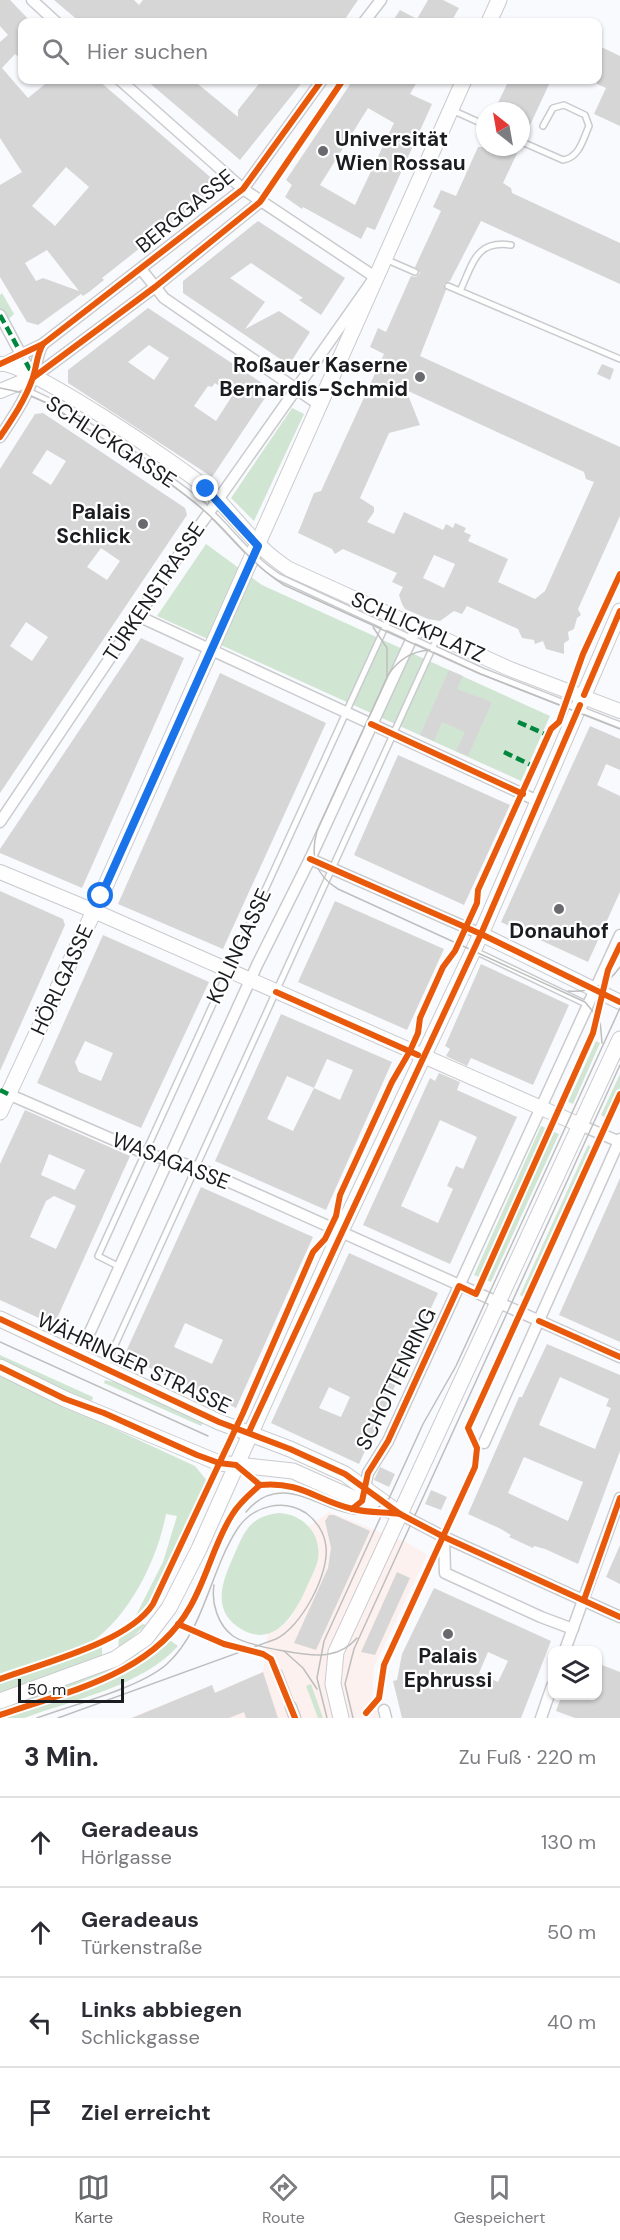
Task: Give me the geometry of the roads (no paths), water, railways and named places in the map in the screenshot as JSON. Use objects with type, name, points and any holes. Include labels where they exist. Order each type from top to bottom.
[{"type":"main road","points":[[491,18],[500,0]]},
{"type":"main road","name":"TÜRKENSTRASSE","points":[[211,650],[462,84]]},
{"type":"main road","points":[[0,1701],[115,1659],[137,1645],[154,1629],[169,1608],[199,1549],[249,1432],[341,1231],[474,950],[540,802],[620,611]]},
{"type":"main road","name":"HÖRLGASSE","points":[[0,1112],[4,1092],[94,911],[211,650]]},
{"type":"main road","points":[[341,1718],[333,1684],[336,1652],[620,1039]]},
{"type":"main road","name":"WÄHRINGER STRASSE","points":[[2,1321],[219,1422],[249,1432],[345,1474],[400,1514]]},
{"type":"main road","points":[[0,1367],[65,1399],[104,1413],[197,1455],[219,1463],[293,1471],[351,1497],[400,1514]]},
{"type":"street","points":[[32,0],[52,18]]},
{"type":"street","points":[[367,18],[381,0]]},
{"type":"street","points":[[125,84],[243,189],[375,277]]},
{"type":"street","name":"BERGGASSE","points":[[2,363],[20,350],[43,344],[243,189],[319,84]]},
{"type":"street","name":"BERGGASSE","points":[[34,377],[155,287],[260,202]]},
{"type":"street","name":"BERGGASSE","points":[[141,268],[155,287]]},
{"type":"street","name":"TÜRKENSTRASSE","points":[[0,822],[213,506],[375,277]]},
{"type":"street","points":[[155,287],[164,298],[321,406]]},
{"type":"street","points":[[0,315],[34,377]]},
{"type":"street","points":[[34,377],[36,357],[43,344]]},
{"type":"street","name":"SCHLICKGASSE","points":[[2,363],[16,366],[59,389],[206,489],[213,506],[255,552]]},
{"type":"street","points":[[0,438],[19,407],[9,389],[34,377]]},
{"type":"street","name":"SCHLICKPLATZ","points":[[255,552],[388,621],[436,643],[510,669],[581,702],[620,711]]},
{"type":"street","points":[[138,615],[540,802]]},
{"type":"street","name":"KOLINGASSE","points":[[78,1356],[250,980],[310,859],[370,724],[414,633]]},
{"type":"street","points":[[310,859],[481,934],[620,1002]]},
{"type":"street","points":[[0,872],[94,911],[541,1109],[620,1141],[484,1443]]},
{"type":"street","name":"SCHOTTENRING","points":[[365,1487],[368,1473],[388,1441],[620,935]]},
{"type":"street","name":"WASAGASSE","points":[[4,1092],[144,1153],[196,1167],[620,1357]]},
{"type":"street","points":[[567,1646],[620,1498]]},
{"type":"street","points":[[400,1514],[444,1537],[620,1617]]},
{"type":"street","points":[[444,1537],[445,1573],[541,1617],[573,1629]]},
{"type":"street","points":[[278,1673],[293,1713]]},
{"type":"street","points":[[541,1718],[548,1698]]},
{"type":"lane","points":[[530,146],[563,160],[570,159],[577,154],[589,126],[585,115],[564,105],[553,108],[543,126]]},
{"type":"lane","points":[[450,109],[476,121]]},
{"type":"lane","points":[[460,291],[478,253],[495,243],[511,245]]},
{"type":"lane","points":[[384,258],[416,272]]},
{"type":"lane","points":[[448,286],[620,359]]},
{"type":"lane","name":"SCHLICKGASSE","points":[[9,389],[54,404],[182,489],[213,506]]},
{"type":"lane","name":"KOLINGASSE","points":[[120,1267],[98,1256],[388,621]]},
{"type":"lane","points":[[105,1368],[436,643]]},
{"type":"lane","points":[[581,702],[620,725]]},
{"type":"lane","points":[[474,950],[589,1005]]},
{"type":"tram line","points":[[0,388],[24,393],[47,403],[145,466],[200,507],[250,558],[284,585],[478,673],[620,729]]},
{"type":"tram line","points":[[373,627],[387,648],[387,676]]},
{"type":"tram line","points":[[430,650],[406,657],[388,675],[317,831],[314,849],[319,871],[330,884],[338,889],[585,1002],[600,1020],[602,1043]]},
{"type":"tram line","points":[[568,991],[584,991],[597,987],[615,974],[620,967]]},
{"type":"tram line","points":[[327,1718],[317,1678],[324,1641],[423,1424],[456,1366],[620,1008]]},
{"type":"tram line","points":[[353,1718],[345,1684],[354,1649],[620,1065]]},
{"type":"tram line","points":[[0,1342],[208,1436]]},
{"type":"tram line","points":[[246,1512],[264,1497],[282,1493],[301,1496],[337,1510],[355,1514],[371,1512],[387,1499]]},
{"type":"tram line","points":[[37,1718],[140,1681],[167,1664],[180,1650],[199,1617],[228,1544],[244,1520],[252,1514],[269,1507],[288,1506],[306,1513],[317,1524],[326,1547],[323,1572],[304,1612],[285,1633],[276,1639],[58,1718]]},
{"type":"tram line","points":[[214,1585],[215,1606],[220,1620],[223,1626],[240,1640],[280,1650],[321,1655],[341,1650],[357,1638]]},
{"type":"tram line","points":[[284,1651],[303,1668],[317,1689]]},
{"type":"place","name":"Universität Wien Rossau","points":[[323,151]]},
{"type":"place","name":"Roßauer Kaserne Bernardis-Schmid","points":[[420,377]]},
{"type":"place","name":"Palais Schlick","points":[[143,524]]},
{"type":"place","name":"Donauhof","points":[[559,909]]},
{"type":"place","name":"Palais Ephrussi","points":[[448,1634]]}]
